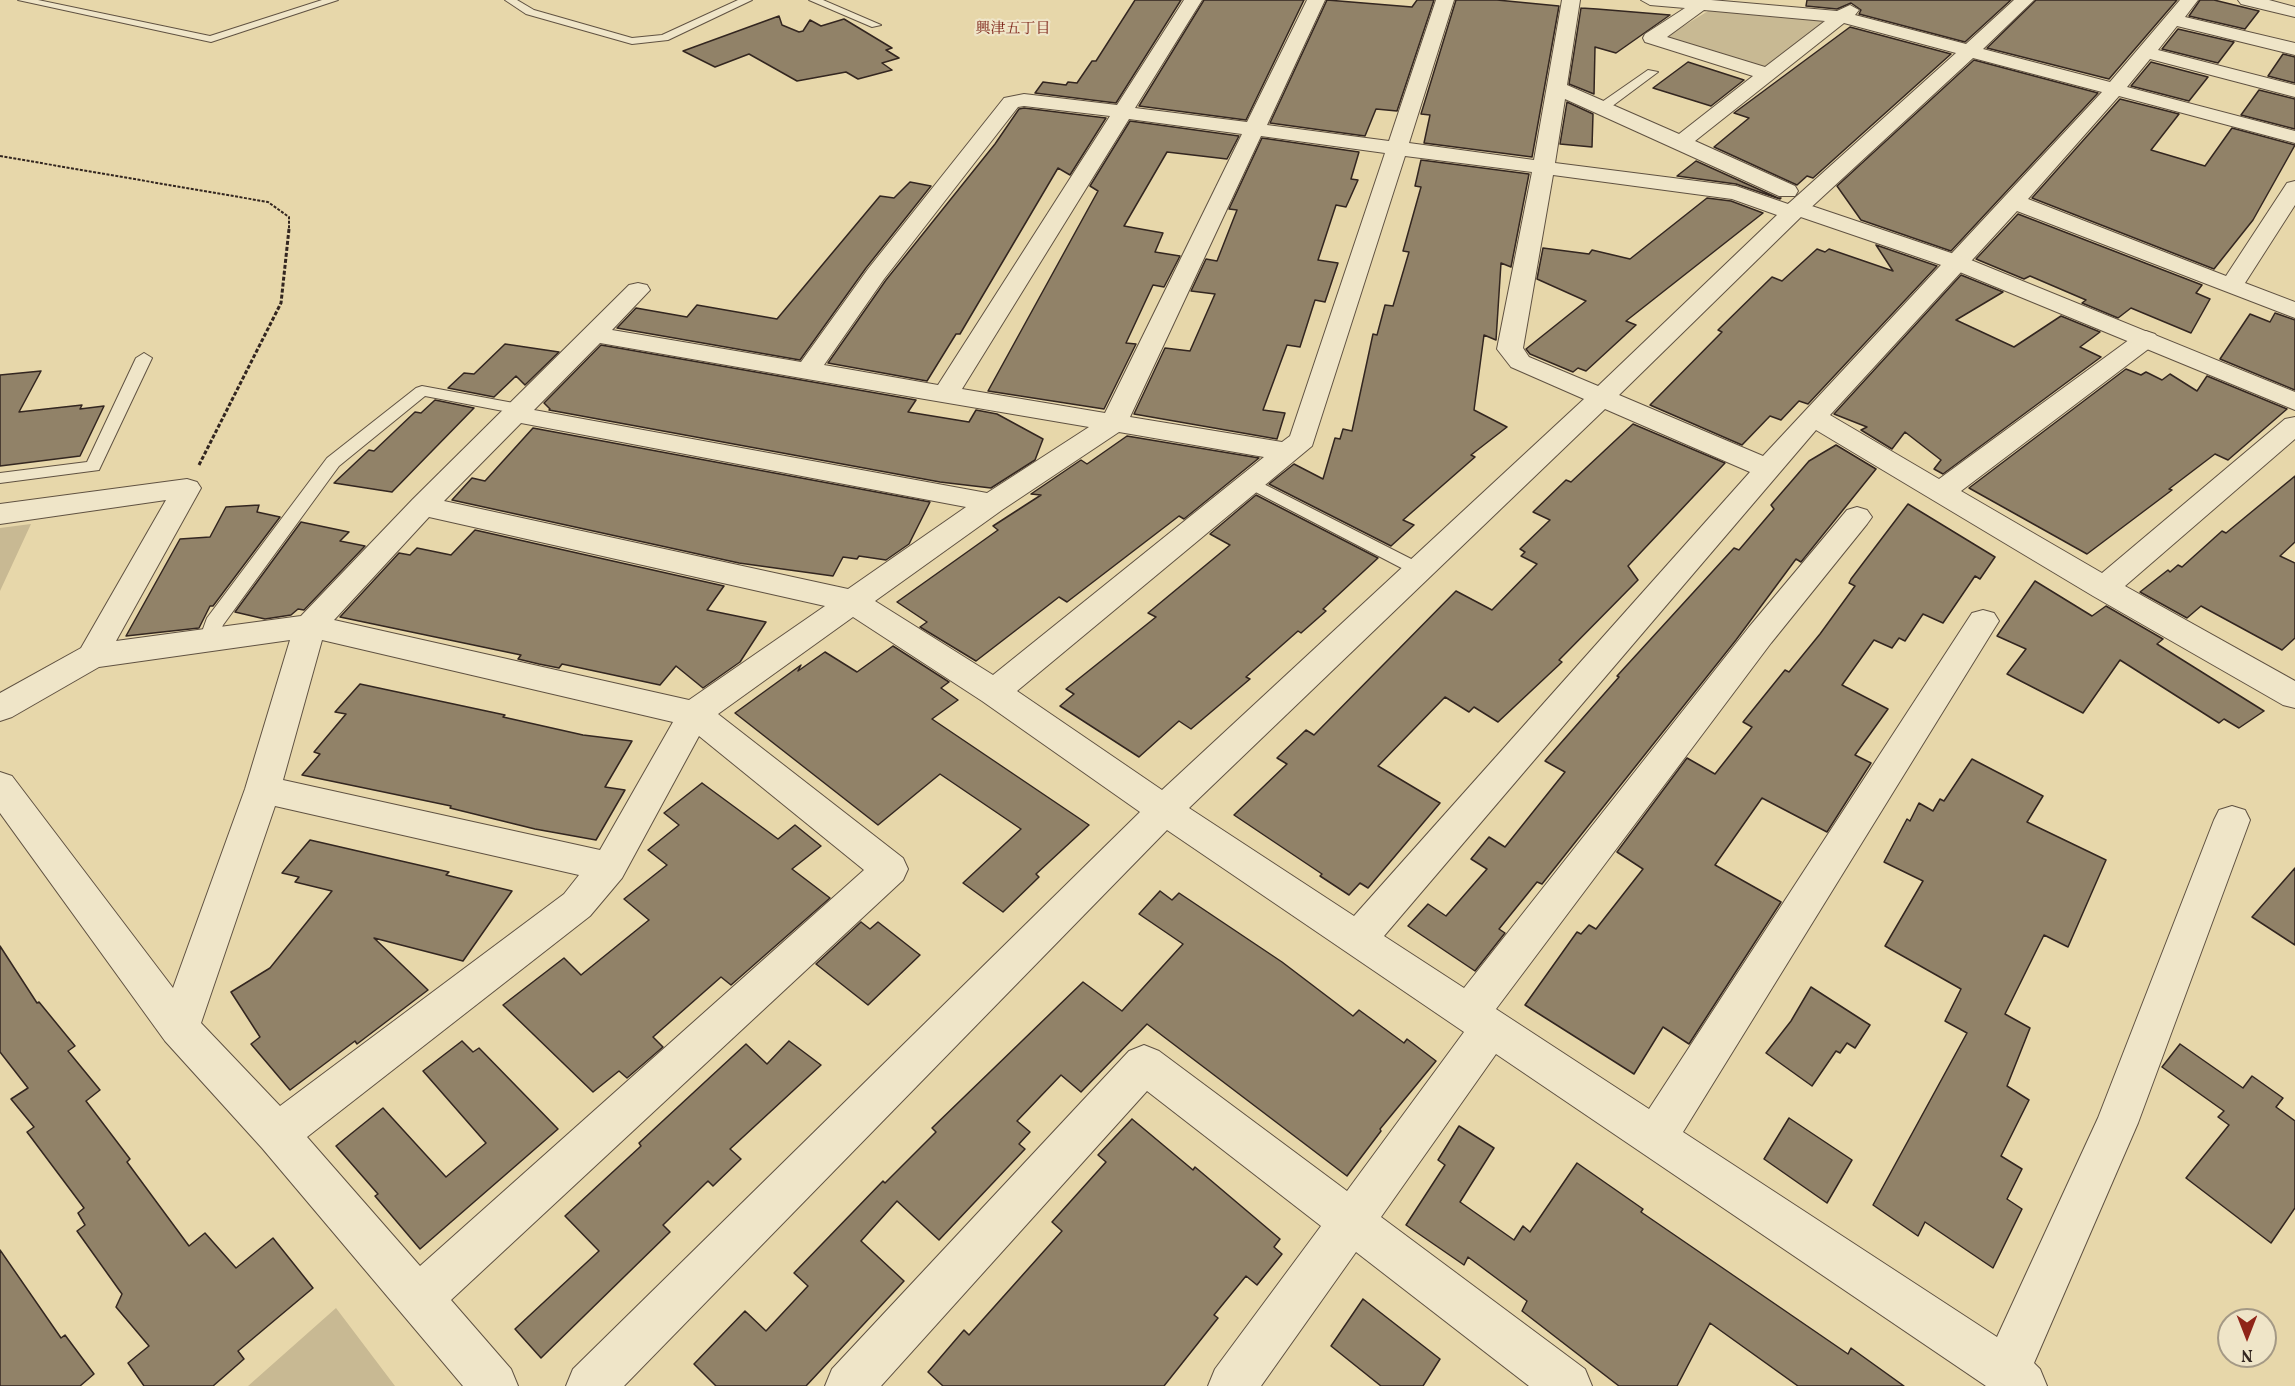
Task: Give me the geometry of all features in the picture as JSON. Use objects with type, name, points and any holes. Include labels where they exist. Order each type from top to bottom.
[{"type":"street","points":[[946,393],[1192,0]]},
{"type":"street","points":[[277,1134],[577,905],[609,867],[694,714],[992,503],[1113,423],[1316,0]]},
{"type":"street","points":[[994,692],[1302,440],[1445,0]]},
{"type":"street","points":[[1571,0],[1527,267],[1510,349],[1520,362],[1768,469]]},
{"type":"street","points":[[1650,0],[1694,2],[1842,17],[2295,137]]},
{"type":"street","points":[[1681,141],[1863,0]]},
{"type":"street","points":[[590,1386],[1164,810],[1602,397],[1799,207],[2025,0]]},
{"type":"street","points":[[2247,0],[2295,12]]},
{"type":"street","points":[[1694,2],[1695,10],[1652,38],[1769,75]]},
{"type":"street","points":[[1359,938],[1813,417],[1958,263],[2115,88],[2181,10],[2295,49]]},
{"type":"street","points":[[2144,52],[2295,91]]},
{"type":"street","points":[[1556,88],[1681,141],[1799,207]]},
{"type":"street","points":[[807,370],[876,273],[1011,102],[1024,100],[1736,192],[1799,207],[1958,263],[2295,402]]},
{"type":"street","points":[[2231,287],[2295,188]]},
{"type":"street","points":[[2013,201],[2295,311]]},
{"type":"street","points":[[178,1028],[263,789],[310,626],[423,506],[638,290]]},
{"type":"street","points":[[592,334],[1287,452]]},
{"type":"street","points":[[1942,491],[2146,339]]},
{"type":"street","points":[[517,412],[992,503]]},
{"type":"street","points":[[1813,417],[2104,588],[2291,687]]},
{"type":"street","points":[[2104,588],[2295,425]]},
{"type":"street","points":[[0,514],[187,488]]},
{"type":"street","points":[[92,656],[187,488]]},
{"type":"street","points":[[423,506],[852,601],[994,692],[1164,810],[2015,1378],[2117,1123],[2232,819]]},
{"type":"street","points":[[1232,1386],[1350,1220],[1481,1020],[1760,635],[1857,517]]},
{"type":"street","points":[[1655,1138],[1983,621]]},
{"type":"street","points":[[0,708],[92,656],[310,626],[694,714],[890,869],[418,1299]]},
{"type":"street","points":[[0,786],[178,1028],[277,1134],[494,1386]]},
{"type":"street","points":[[263,789],[609,867]]},
{"type":"street","points":[[849,1386],[1144,1064],[1568,1386]]},
{"type":"lane","points":[[23,0],[211,39],[333,0]]},
{"type":"lane","points":[[510,0],[530,12],[632,41],[664,38],[747,0]]},
{"type":"lane","points":[[814,0],[876,25]]},
{"type":"lane","points":[[1604,107],[1652,72]]},
{"type":"lane","points":[[0,478],[93,466],[144,358]]},
{"type":"lane","points":[[208,640],[214,623],[333,462],[422,391],[517,412]]},
{"type":"lane","points":[[1250,482],[1419,570]]},
{"type":"path","points":[[0,156],[268,202],[289,217],[288,251],[281,303],[187,488]]},
{"type":"shaded area","points":[[1713,8],[1814,18],[1824,23],[1765,68],[1664,38]]},
{"type":"shaded area","points":[[31,524],[0,591],[0,528]]},
{"type":"shaded area","points":[[336,1308],[395,1386],[248,1386]]},
{"type":"building","points":[[1135,0],[1181,0],[1116,103],[1035,93],[1043,82],[1066,85],[1068,82],[1077,83],[1092,61],[1096,61]]},
{"type":"building","points":[[1204,0],[1304,0],[1246,120],[1139,106]]},
{"type":"building","points":[[1327,0],[1412,7],[1417,0],[1434,0],[1397,111],[1376,109],[1365,136],[1270,123]]},
{"type":"building","points":[[1456,0],[1497,0],[1559,6],[1532,157],[1424,143],[1430,115],[1421,114]]},
{"type":"building","points":[[1807,0],[2011,0],[1965,42],[1859,14],[1861,10],[1851,3],[1837,9],[1806,6]]},
{"type":"building","points":[[2036,0],[2177,0],[2109,79],[1987,48]]},
{"type":"building","points":[[2200,0],[2214,0],[2259,11],[2245,29],[2189,16]]},
{"type":"building","points":[[1581,8],[1670,15],[1616,53],[1595,47],[1594,94],[1569,84]]},
{"type":"building","points":[[779,16],[782,25],[799,32],[803,31],[810,20],[821,26],[844,19],[892,48],[886,50],[899,58],[882,63],[892,70],[858,79],[846,72],[797,81],[749,54],[715,67],[683,51]]},
{"type":"building","points":[[1850,27],[1951,54],[1813,178],[1807,176],[1797,185],[1714,147],[1749,118],[1734,113]]},
{"type":"building","points":[[2178,29],[2234,42],[2218,63],[2162,49]]},
{"type":"building","points":[[2283,54],[2295,57],[2295,83],[2268,76]]},
{"type":"building","points":[[1974,60],[2098,93],[1951,251],[1861,220],[1837,186]]},
{"type":"building","points":[[1688,62],[1744,80],[1711,106],[1653,88]]},
{"type":"building","points":[[2151,62],[2208,77],[2189,101],[2131,86]]},
{"type":"building","points":[[2259,90],[2295,99],[2295,129],[2241,115]]},
{"type":"building","points":[[2120,99],[2179,114],[2151,150],[2205,166],[2232,128],[2295,145],[2253,220],[2214,269],[2032,198]]},
{"type":"building","points":[[1567,102],[1593,114],[1592,147],[1560,144]]},
{"type":"building","points":[[1019,109],[1106,118],[1070,175],[1058,168],[960,334],[956,334],[927,381],[828,363],[886,280],[995,144]]},
{"type":"building","points":[[1130,121],[1239,136],[1227,159],[1167,152],[1124,226],[1163,233],[1155,252],[1180,256],[1164,287],[1153,285],[1126,343],[1136,344],[1104,409],[988,391],[1098,191],[1090,186]]},
{"type":"building","points":[[1262,138],[1359,152],[1351,179],[1358,180],[1346,207],[1336,205],[1318,260],[1338,263],[1325,302],[1315,300],[1300,347],[1287,345],[1263,410],[1285,413],[1277,439],[1134,414],[1165,348],[1190,351],[1215,294],[1191,291],[1206,259],[1217,261],[1237,210],[1229,209]]},
{"type":"building","points":[[1421,160],[1529,174],[1511,267],[1501,263],[1496,340],[1484,335],[1474,410],[1507,427],[1471,455],[1475,457],[1403,520],[1414,525],[1391,546],[1269,484],[1294,464],[1323,479],[1335,438],[1340,439],[1343,429],[1352,431],[1373,334],[1377,335],[1385,305],[1393,306],[1409,252],[1403,251],[1421,187],[1415,186]]},
{"type":"building","points":[[1696,161],[1781,198],[1780,199],[1736,184],[1677,176]]},
{"type":"building","points":[[910,182],[931,186],[866,268],[800,360],[617,328],[636,308],[687,317],[697,305],[777,319],[880,196],[894,198]]},
{"type":"building","points":[[1707,198],[1731,201],[1763,213],[1626,321],[1636,325],[1586,371],[1578,368],[1573,372],[1530,354],[1526,349],[1586,301],[1537,279],[1543,248],[1589,254],[1592,250],[1630,259]]},
{"type":"building","points":[[2018,214],[2202,285],[2196,293],[2210,299],[2191,333],[2131,308],[2118,318],[2082,303],[2086,300],[2030,276],[2024,279],[1976,259]]},
{"type":"building","points":[[1876,245],[1937,266],[1808,404],[1799,401],[1781,420],[1770,416],[1742,445],[1650,405],[1722,332],[1718,330],[1772,277],[1782,281],[1817,249],[1825,252],[1829,249],[1893,271]]},
{"type":"building","points":[[1961,275],[2003,292],[1956,320],[2014,347],[2061,316],[2100,332],[2080,347],[2101,357],[1943,474],[1934,469],[1941,460],[1905,432],[1892,449],[1861,430],[1867,427],[1834,414]]},
{"type":"building","points":[[2275,313],[2295,320],[2295,390],[2220,359],[2250,314],[2270,322]]},
{"type":"building","points":[[505,344],[559,352],[525,385],[516,376],[494,397],[448,388],[464,373],[474,374]]},
{"type":"building","points":[[601,345],[916,400],[908,412],[969,422],[976,410],[997,414],[1043,439],[1035,460],[991,488],[940,482],[549,410],[544,403]]},
{"type":"building","points":[[2126,369],[2141,375],[2146,372],[2162,380],[2170,374],[2197,391],[2207,376],[2287,409],[2228,460],[2215,454],[2169,489],[2172,490],[2087,554],[1969,488]]},
{"type":"building","points":[[41,371],[19,412],[82,405],[80,409],[104,406],[80,456],[0,466],[0,375]]},
{"type":"building","points":[[435,400],[474,408],[392,492],[334,483],[369,450],[374,451],[415,412],[421,413]]},
{"type":"building","points":[[1633,424],[1725,463],[1628,566],[1638,580],[1559,660],[1562,662],[1498,722],[1474,707],[1469,712],[1445,697],[1378,766],[1440,803],[1368,888],[1360,883],[1349,895],[1320,876],[1322,874],[1234,815],[1287,764],[1277,758],[1306,730],[1314,735],[1456,591],[1492,610],[1537,564],[1521,556],[1525,552],[1520,549],[1550,520],[1533,512],[1566,480],[1571,482]]},
{"type":"building","points":[[533,428],[930,502],[909,544],[886,560],[859,556],[857,559],[843,557],[833,576],[739,563],[452,500],[472,478],[485,481]]},
{"type":"building","points":[[1127,436],[1259,458],[1184,519],[1179,516],[1067,602],[1059,597],[976,661],[920,627],[927,622],[897,602],[998,530],[993,526],[1041,495],[1031,494],[1081,460],[1087,464]]},
{"type":"building","points":[[1836,445],[1876,469],[1801,562],[1796,559],[1736,640],[1542,884],[1537,882],[1499,929],[1505,933],[1475,971],[1408,926],[1428,904],[1446,916],[1487,869],[1471,859],[1489,837],[1505,847],[1565,772],[1545,761],[1619,677],[1617,676],[1734,548],[1739,550],[1774,509],[1771,505],[1809,461]]},
{"type":"building","points":[[2295,476],[2295,542],[2280,556],[2295,563],[2295,638],[2282,650],[2201,606],[2187,618],[2140,592],[2168,570],[2170,572],[2178,565],[2182,567],[2222,531],[2226,533]]},
{"type":"building","points":[[1256,495],[1378,558],[1323,609],[1326,611],[1301,633],[1298,631],[1246,677],[1250,679],[1191,729],[1179,721],[1139,757],[1060,706],[1074,694],[1066,689],[1156,617],[1148,613],[1230,545],[1210,534]]},
{"type":"building","points":[[1908,504],[1995,557],[1980,579],[1975,576],[1943,623],[1923,614],[1905,641],[1899,638],[1892,648],[1874,640],[1842,685],[1888,709],[1855,755],[1871,763],[1827,832],[1762,798],[1715,865],[1781,902],[1689,1044],[1663,1027],[1634,1074],[1525,1005],[1577,932],[1581,934],[1589,925],[1596,929],[1643,869],[1617,852],[1687,758],[1715,774],[1752,727],[1743,722],[1785,670],[1789,672],[1820,634],[1855,586],[1849,583],[1851,579]]},
{"type":"building","points":[[259,505],[257,512],[280,517],[213,606],[210,606],[199,628],[126,636],[180,539],[210,537],[226,507]]},
{"type":"building","points":[[301,522],[349,532],[340,541],[365,546],[304,610],[298,609],[291,615],[265,619],[235,612]]},
{"type":"building","points":[[475,530],[724,586],[707,610],[766,622],[740,662],[703,688],[676,666],[660,685],[562,664],[559,668],[539,664],[518,659],[521,655],[340,617],[399,553],[410,555],[417,548],[451,555]]},
{"type":"building","points":[[2035,581],[2092,616],[2106,606],[2163,639],[2157,644],[2264,711],[2239,728],[2224,719],[2219,723],[2120,660],[2083,713],[2007,674],[2026,649],[1997,636]]},
{"type":"building","points":[[893,646],[949,682],[941,688],[958,700],[932,719],[1089,825],[1036,874],[1039,877],[1003,912],[963,883],[1021,829],[940,774],[878,825],[735,713],[801,665],[798,671],[825,652],[857,672]]},
{"type":"building","points":[[360,684],[505,715],[503,717],[583,735],[632,741],[605,787],[625,790],[596,840],[535,829],[450,808],[451,806],[302,775],[320,754],[314,752],[346,714],[335,712]]},
{"type":"building","points":[[1972,759],[2043,796],[2027,822],[2106,860],[2068,947],[2044,935],[2005,1014],[2030,1028],[2007,1086],[2029,1100],[2001,1156],[2022,1169],[2007,1199],[2022,1209],[1993,1268],[1925,1222],[1918,1236],[1873,1205],[1967,1033],[1945,1021],[1961,989],[1885,946],[1923,881],[1884,862],[1907,819],[1910,821],[1919,803],[1933,811],[1940,799],[1944,801]]},
{"type":"building","points":[[702,783],[778,839],[795,825],[821,846],[792,869],[830,898],[731,985],[721,977],[653,1037],[663,1047],[627,1078],[619,1071],[593,1092],[503,1005],[564,958],[581,975],[649,920],[624,899],[667,865],[648,850],[679,825],[664,813]]},
{"type":"building","points":[[310,840],[449,872],[446,875],[512,891],[463,961],[374,938],[428,990],[357,1044],[355,1041],[290,1090],[251,1044],[260,1037],[231,992],[270,968],[332,891],[295,882],[299,877],[282,873]]},
{"type":"building","points":[[2295,868],[2295,945],[2252,917]]},
{"type":"building","points":[[1160,891],[1172,900],[1179,893],[1282,962],[1353,1016],[1359,1010],[1404,1043],[1407,1039],[1436,1061],[1380,1129],[1381,1131],[1347,1176],[1147,1024],[1081,1092],[1061,1075],[1017,1121],[1030,1132],[1019,1144],[1025,1149],[939,1240],[897,1201],[861,1241],[904,1281],[806,1386],[716,1386],[694,1364],[745,1311],[766,1331],[808,1286],[794,1273],[883,1181],[885,1183],[936,1132],[932,1128],[1083,982],[1122,1011],[1183,944],[1139,914]]},
{"type":"building","points":[[861,922],[870,929],[878,922],[920,955],[868,1005],[816,964]]},
{"type":"building","points":[[0,946],[37,1003],[39,1002],[75,1046],[68,1051],[100,1090],[86,1101],[130,1159],[127,1162],[189,1246],[205,1233],[236,1268],[273,1238],[313,1288],[238,1351],[244,1359],[213,1386],[144,1386],[128,1363],[149,1346],[116,1307],[122,1294],[77,1231],[85,1225],[78,1213],[84,1208],[27,1132],[34,1127],[11,1099],[28,1088],[0,1052]]},
{"type":"building","points":[[1811,987],[1870,1025],[1855,1048],[1847,1043],[1840,1053],[1836,1051],[1812,1086],[1766,1053],[1791,1021]]},
{"type":"building","points":[[462,1041],[473,1052],[479,1048],[558,1129],[420,1249],[375,1196],[378,1194],[336,1146],[383,1108],[446,1177],[486,1143],[423,1071]]},
{"type":"building","points":[[789,1041],[821,1065],[730,1149],[741,1159],[713,1186],[708,1181],[663,1225],[670,1232],[541,1358],[515,1329],[599,1251],[565,1216],[641,1146],[639,1143],[746,1044],[767,1064]]},
{"type":"building","points":[[2180,1044],[2243,1088],[2252,1076],[2283,1098],[2276,1107],[2295,1121],[2295,1208],[2271,1243],[2186,1178],[2229,1125],[2218,1117],[2224,1111],[2162,1067]]},
{"type":"building","points":[[1789,1118],[1852,1160],[1827,1203],[1764,1159]]},
{"type":"building","points":[[1132,1119],[1193,1170],[1195,1167],[1280,1239],[1274,1247],[1282,1254],[1257,1285],[1246,1276],[1214,1315],[1218,1318],[1164,1386],[943,1386],[928,1372],[964,1330],[969,1335],[1062,1231],[1052,1222],[1106,1162],[1098,1155]]},
{"type":"building","points":[[1459,1126],[1494,1148],[1460,1202],[1514,1240],[1523,1226],[1530,1232],[1577,1163],[1643,1209],[1641,1212],[1848,1354],[1851,1348],[1904,1386],[1798,1386],[1710,1323],[1677,1386],[1619,1386],[1522,1311],[1527,1301],[1468,1257],[1464,1265],[1406,1225],[1445,1165],[1438,1160]]},
{"type":"building","points":[[0,1250],[61,1338],[65,1335],[94,1374],[80,1386],[0,1386]]},
{"type":"building","points":[[1363,1299],[1440,1359],[1423,1386],[1381,1386],[1331,1346]]},
{"type":"district","name":"興津五丁目","points":[[1013,30]]}]
